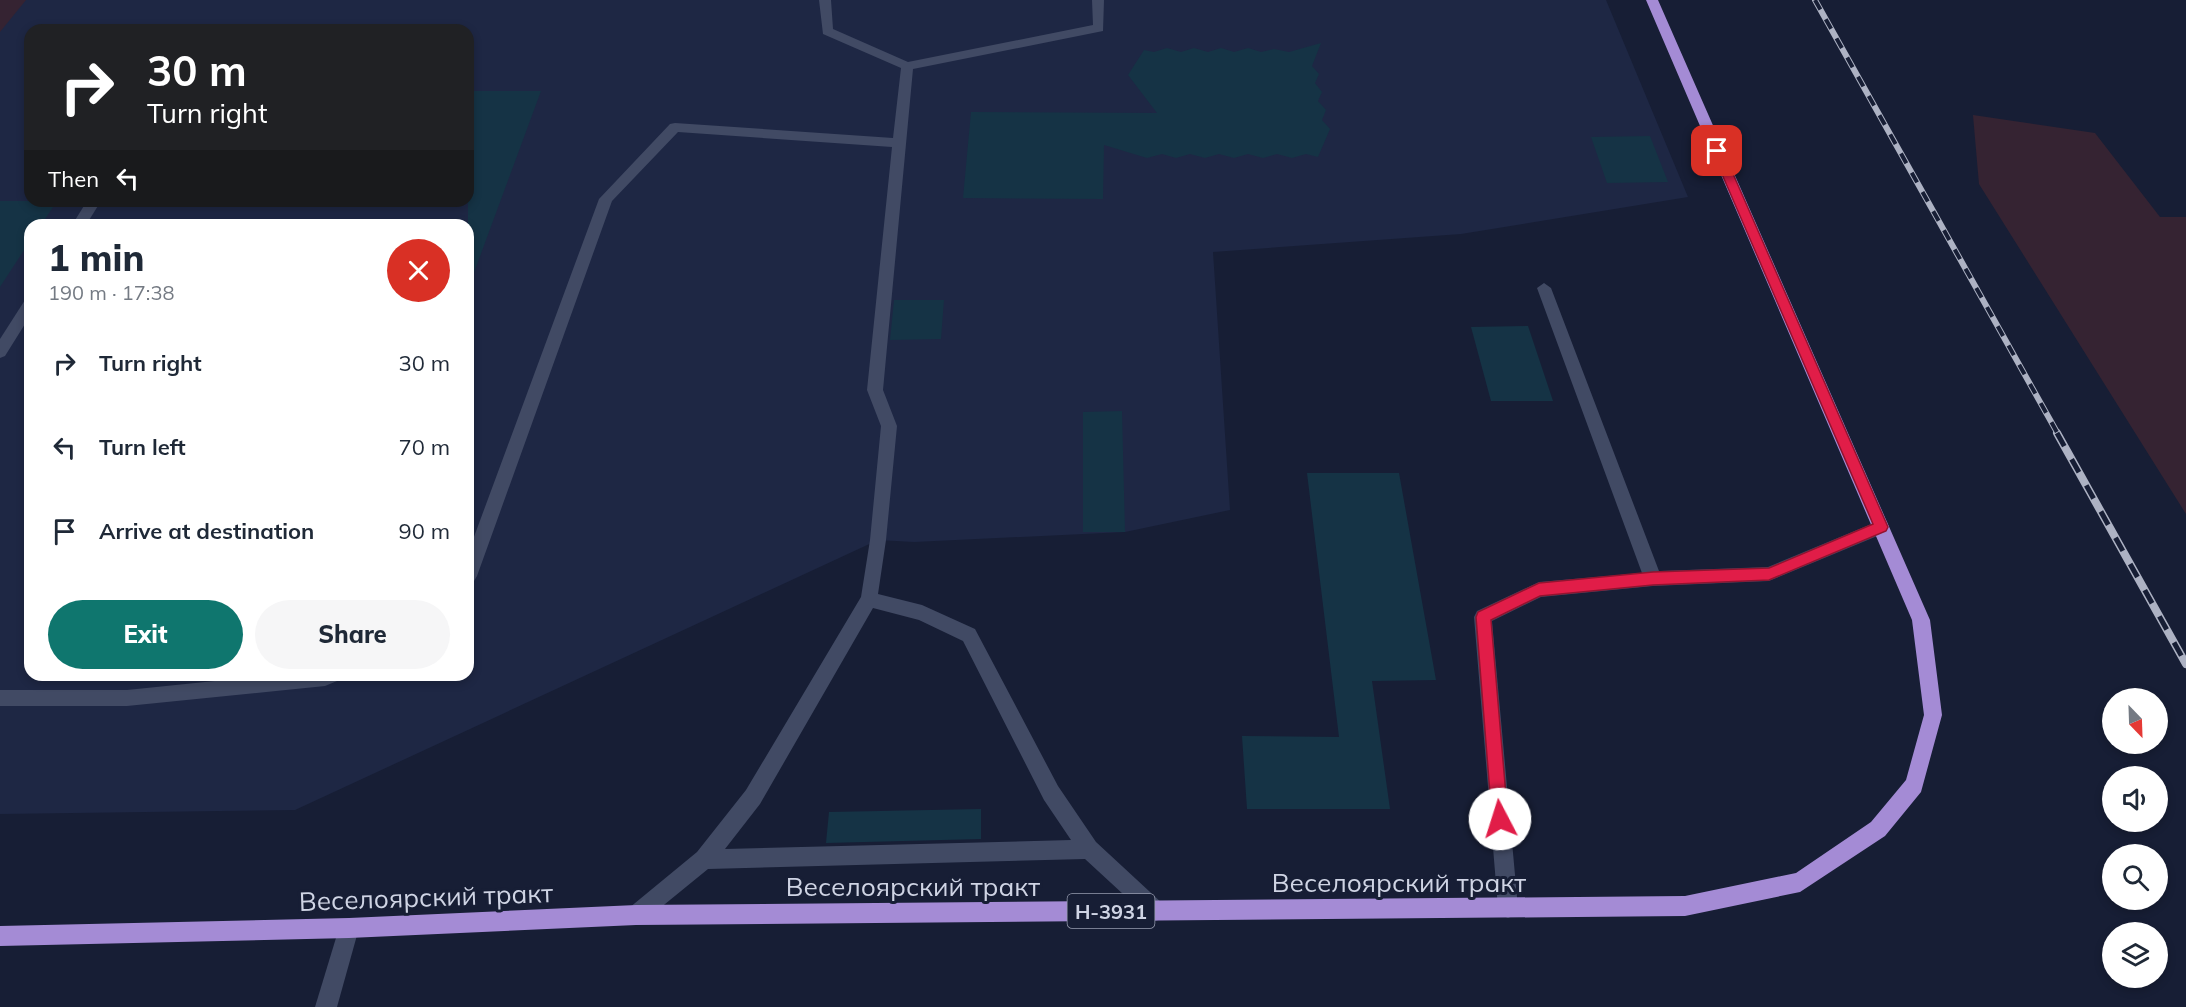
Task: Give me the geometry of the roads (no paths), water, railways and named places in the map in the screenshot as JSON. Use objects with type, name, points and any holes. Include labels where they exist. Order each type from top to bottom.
[{"type":"highway","name":"Веселоярский тракт","points":[[0,936],[349,928],[636,915],[1685,906],[1800,882],[1878,829],[1914,785],[1934,715],[1921,620],[1652,0]]},
{"type":"lane","points":[[825,0],[827,31],[907,66],[1099,28],[1098,0]]},
{"type":"lane","points":[[636,915],[704,859],[753,797],[869,599],[878,540],[889,426],[875,390],[907,66]]},
{"type":"lane","points":[[474,560],[606,199],[675,127],[899,143]]},
{"type":"lane","points":[[1544,288],[1653,579]]},
{"type":"lane","points":[[0,352],[24,314]]},
{"type":"lane","points":[[1508,909],[1483,617],[1539,590],[1653,579],[1769,574],[1881,527]]},
{"type":"lane","points":[[869,599],[922,613],[969,635],[1051,793],[1089,849],[1156,911]]},
{"type":"lane","points":[[0,698],[127,698],[295,681]]},
{"type":"lane","points":[[704,859],[1089,849]]},
{"type":"lane","points":[[326,1007],[349,928]]},
{"type":"railway","points":[[1815,0],[2058,434]]},
{"type":"railway","points":[[2057,433],[2186,664]]}]
